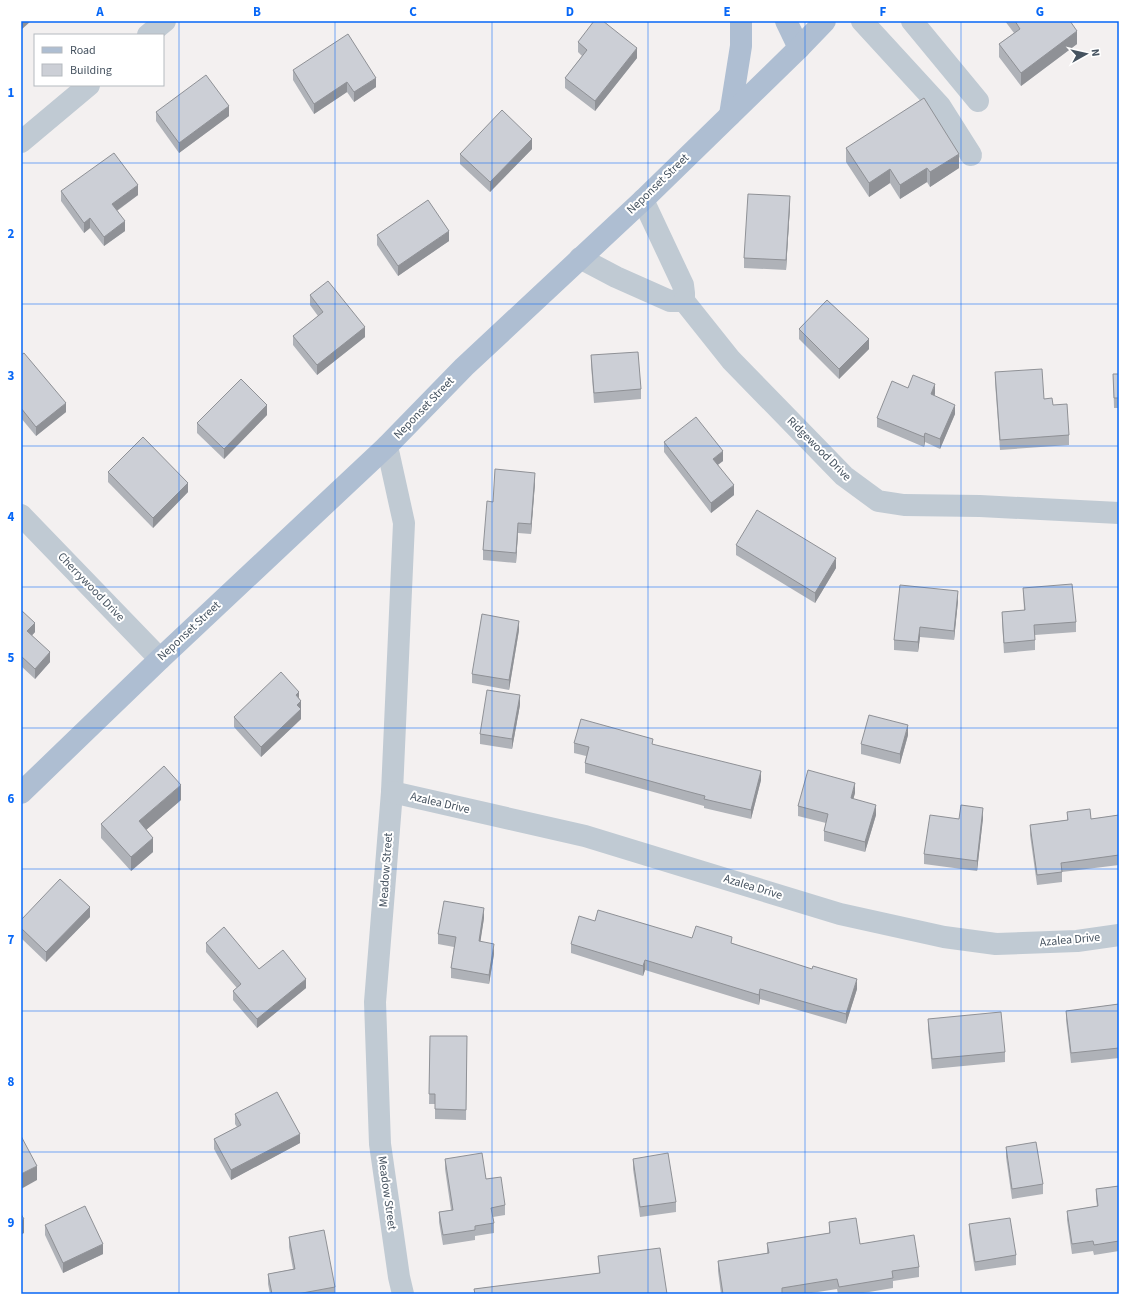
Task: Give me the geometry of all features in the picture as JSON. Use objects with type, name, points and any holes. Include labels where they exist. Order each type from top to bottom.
[{"type":"main road","points":[[730,115],[741,46],[741,21]]},
{"type":"main road","points":[[786,21],[799,48]]},
{"type":"main road","name":"Neponset Street","points":[[21,793],[160,659],[387,446],[464,367],[643,200],[825,21]]},
{"type":"street","points":[[149,34],[165,21]]},
{"type":"street","points":[[862,21],[940,106],[971,156]]},
{"type":"street","points":[[912,21],[978,101]]},
{"type":"street","points":[[21,142],[88,86]]},
{"type":"street","points":[[580,258],[616,277],[670,302],[684,301],[683,285],[643,200]]},
{"type":"street","name":"Ridgewood Drive","points":[[684,301],[731,360],[844,476],[878,501],[904,505],[980,506],[1119,513]]},
{"type":"street","name":"Meadow Street","points":[[387,446],[404,523],[392,792],[375,1002],[380,1144],[399,1277],[403,1294]]},
{"type":"street","name":"Cherrywood Drive","points":[[21,515],[160,659]]},
{"type":"street","name":"Azalea Drive","points":[[392,792],[585,836],[840,914],[944,937],[996,944],[1077,941],[1119,935]]},
{"type":"building","points":[[594,21],[603,21],[637,48],[595,101],[565,78],[587,50],[578,42]]},
{"type":"building","points":[[1015,21],[1070,21],[1077,31],[1021,73],[999,44],[1020,29]]},
{"type":"building","points":[[348,34],[376,78],[354,92],[347,82],[314,104],[293,70]]},
{"type":"building","points":[[206,75],[229,106],[179,143],[156,112]]},
{"type":"building","points":[[924,98],[959,154],[930,172],[927,168],[900,185],[890,169],[869,183],[846,148]]},
{"type":"building","points":[[502,110],[532,139],[490,182],[460,154]]},
{"type":"building","points":[[114,153],[138,185],[112,204],[125,221],[104,237],[90,218],[84,223],[61,191]]},
{"type":"building","points":[[748,194],[790,196],[786,260],[744,258]]},
{"type":"building","points":[[428,200],[449,231],[398,266],[377,235]]},
{"type":"building","points":[[328,281],[365,327],[317,365],[293,336],[323,312],[310,295]]},
{"type":"building","points":[[827,300],[869,339],[839,369],[799,329]]},
{"type":"building","points":[[638,352],[641,389],[594,393],[591,355]]},
{"type":"building","points":[[24,353],[66,403],[36,427],[21,408],[21,355]]},
{"type":"building","points":[[1042,369],[1044,399],[1052,398],[1053,405],[1067,404],[1069,435],[1000,440],[995,372]]},
{"type":"building","points":[[1113,374],[1119,374],[1119,398],[1114,398]]},
{"type":"building","points":[[913,375],[935,384],[931,394],[955,405],[940,439],[925,433],[924,437],[877,418],[892,381],[908,388]]},
{"type":"building","points":[[241,379],[267,405],[224,449],[197,423]]},
{"type":"building","points":[[696,417],[723,451],[713,459],[734,485],[711,503],[664,442]]},
{"type":"building","points":[[143,437],[188,483],[153,518],[108,472]]},
{"type":"building","points":[[495,469],[535,473],[531,524],[518,523],[516,553],[483,550],[487,501],[493,502]]},
{"type":"building","points":[[757,510],[836,558],[815,593],[736,545]]},
{"type":"building","points":[[1072,584],[1076,622],[1034,625],[1035,640],[1004,643],[1002,612],[1025,610],[1023,588]]},
{"type":"building","points":[[900,585],[958,591],[954,631],[920,627],[918,642],[894,640]]},
{"type":"building","points":[[21,610],[35,623],[27,631],[50,652],[35,669],[21,656]]},
{"type":"building","points":[[482,614],[519,621],[509,680],[472,674]]},
{"type":"building","points":[[281,672],[299,692],[296,695],[301,701],[297,705],[301,709],[261,747],[234,717]]},
{"type":"building","points":[[487,690],[520,695],[512,739],[480,734]]},
{"type":"building","points":[[869,715],[908,725],[900,754],[861,744]]},
{"type":"building","points":[[581,719],[653,739],[652,744],[761,771],[751,810],[704,799],[705,796],[585,763],[589,747],[574,743]]},
{"type":"building","points":[[164,766],[181,785],[139,821],[153,838],[131,857],[101,824]]},
{"type":"building","points":[[808,770],[855,783],[851,798],[876,805],[865,842],[824,831],[828,814],[798,806]]},
{"type":"building","points":[[961,805],[983,808],[977,861],[924,854],[930,815],[959,819]]},
{"type":"building","points":[[1090,809],[1091,819],[1119,815],[1119,855],[1061,863],[1062,872],[1037,875],[1030,825],[1068,820],[1067,812]]},
{"type":"building","points":[[60,879],[90,907],[46,952],[21,928],[21,920]]},
{"type":"building","points":[[444,901],[484,908],[479,941],[494,944],[489,975],[451,968],[456,937],[438,934]]},
{"type":"building","points":[[598,910],[692,938],[696,926],[732,937],[731,943],[812,969],[813,966],[857,979],[846,1014],[760,989],[759,995],[645,960],[643,966],[571,944],[579,916],[595,921]]},
{"type":"building","points":[[224,927],[259,969],[283,950],[306,979],[257,1019],[233,991],[241,984],[206,943]]},
{"type":"building","points":[[1119,1004],[1119,1048],[1071,1053],[1066,1011]]},
{"type":"building","points":[[1001,1012],[1005,1052],[932,1059],[928,1019]]},
{"type":"building","points":[[430,1036],[467,1036],[466,1110],[435,1109],[435,1094],[429,1094]]},
{"type":"building","points":[[277,1092],[300,1134],[231,1170],[214,1139],[241,1125],[235,1114]]},
{"type":"building","points":[[21,1136],[37,1166],[21,1174]]},
{"type":"building","points":[[1036,1142],[1043,1184],[1012,1189],[1006,1147]]},
{"type":"building","points":[[482,1153],[486,1179],[501,1177],[505,1205],[491,1208],[494,1223],[475,1226],[475,1230],[443,1235],[439,1212],[453,1210],[445,1159]]},
{"type":"building","points":[[668,1153],[676,1202],[640,1207],[633,1159]]},
{"type":"building","points":[[1119,1186],[1119,1241],[1094,1245],[1093,1241],[1072,1244],[1067,1211],[1098,1206],[1096,1189]]},
{"type":"building","points":[[85,1206],[103,1244],[63,1263],[45,1225]]},
{"type":"building","points":[[21,1214],[24,1219],[21,1221]]},
{"type":"building","points":[[856,1218],[860,1244],[914,1235],[919,1267],[892,1271],[893,1278],[839,1287],[837,1279],[782,1288],[782,1294],[723,1294],[718,1261],[769,1253],[767,1243],[830,1233],[829,1222]]},
{"type":"building","points":[[1010,1218],[1016,1255],[975,1262],[969,1224]]},
{"type":"building","points":[[324,1230],[335,1287],[297,1294],[272,1294],[268,1274],[295,1269],[289,1237]]},
{"type":"building","points":[[660,1248],[667,1294],[475,1294],[474,1289],[600,1273],[598,1256]]}]
